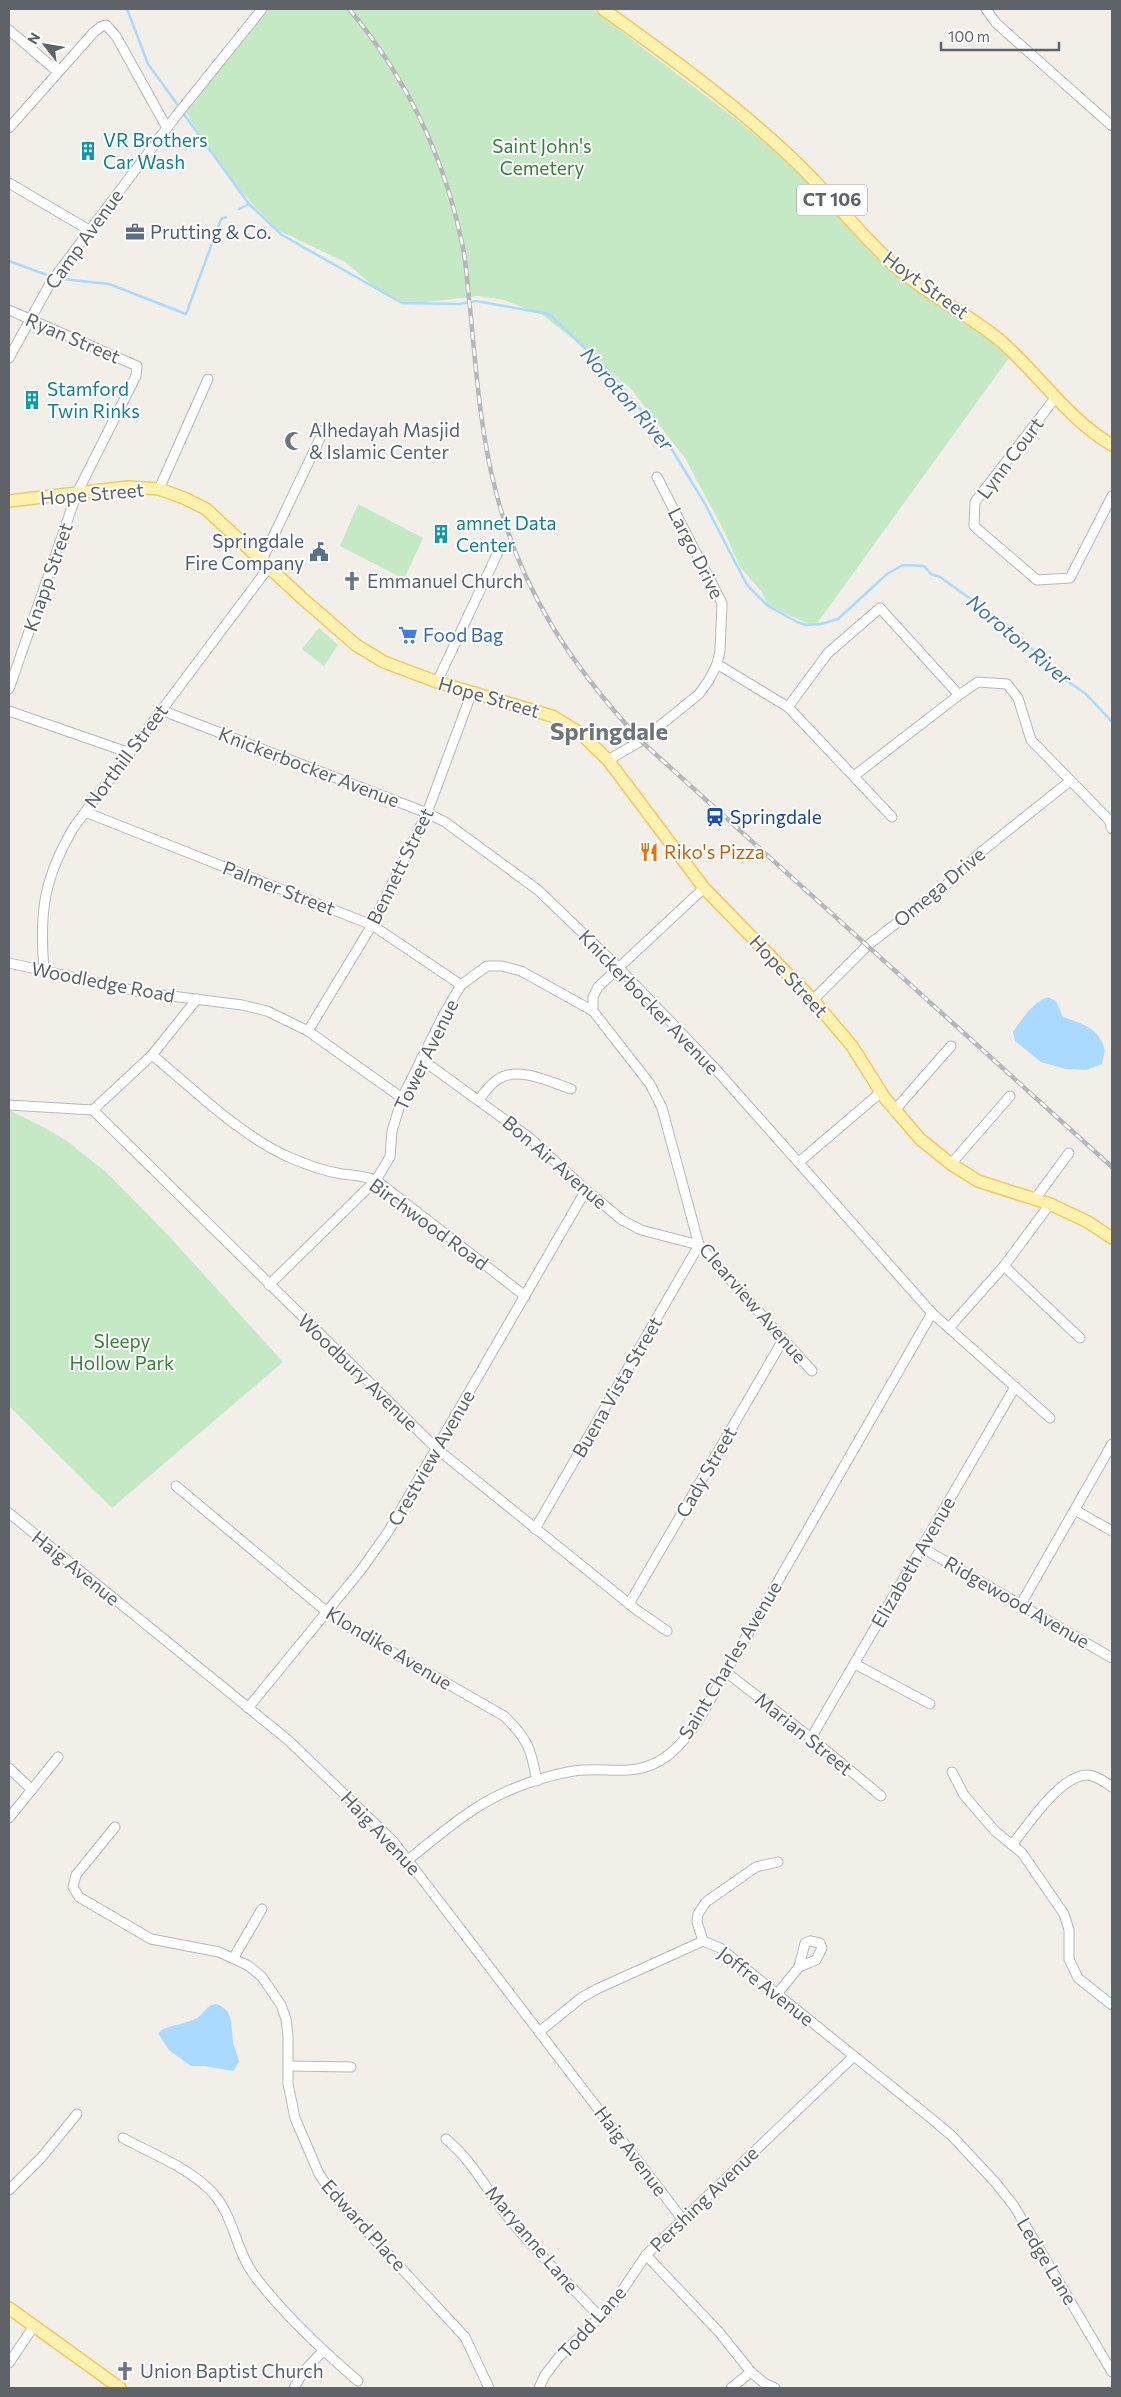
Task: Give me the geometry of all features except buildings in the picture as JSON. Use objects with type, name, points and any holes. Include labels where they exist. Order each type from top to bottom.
[{"type":"main road","name":"Hoyt Street","points":[[603,9],[724,100],[798,164],[898,269],[973,319],[995,337],[1093,432],[1112,445]]},
{"type":"main road","name":"Hope Street","points":[[9,501],[128,487],[159,489],[206,509],[356,645],[384,662],[437,682],[552,716],[580,733],[608,760],[704,888],[813,1000],[852,1046],[880,1093],[920,1138],[951,1164],[978,1181],[1050,1204],[1088,1222],[1112,1238]]},
{"type":"main road","points":[[9,2308],[120,2388]]},
{"type":"street","name":"Camp Avenue","points":[[9,358],[50,282],[166,128],[262,9]]},
{"type":"street","points":[[986,9],[996,23],[1112,126]]},
{"type":"street","points":[[9,128],[94,32],[106,25],[110,26],[116,36],[166,128]]},
{"type":"street","points":[[9,30],[58,72]]},
{"type":"street","points":[[9,183],[89,230]]},
{"type":"street","name":"Ryan Street","points":[[9,310],[137,366]]},
{"type":"street","name":"Knapp Street","points":[[9,689],[77,493],[136,376],[137,366]]},
{"type":"street","points":[[159,489],[208,379]]},
{"type":"street","name":"Lynn Court","points":[[1056,397],[975,502],[974,526],[1037,580],[1070,578],[1112,496]]},
{"type":"street","name":"Northill Street","points":[[44,970],[42,918],[48,882],[63,845],[266,564],[324,430]]},
{"type":"street","name":"Largo Drive","points":[[608,760],[641,741],[679,711],[704,688],[717,664],[722,603],[657,477]]},
{"type":"street","points":[[437,682],[499,550]]},
{"type":"street","points":[[788,707],[828,654],[880,608],[958,695]]},
{"type":"street","points":[[717,664],[788,707],[892,816]]},
{"type":"street","points":[[854,776],[958,695],[978,682],[1007,684],[1018,698],[1031,740],[1109,820],[1112,829]]},
{"type":"street","name":"Bennett Street","points":[[308,1031],[372,924],[427,814],[472,692]]},
{"type":"street","name":"Knickerbocker Avenue","points":[[161,710],[445,822],[538,890],[619,968],[712,1065],[932,1313],[1050,1418]]},
{"type":"street","points":[[9,711],[130,753]]},
{"type":"street","name":"Omega Drive","points":[[813,1000],[867,946],[947,884],[981,852],[1070,781]]},
{"type":"street","name":"Palmer Street","points":[[85,812],[372,924],[461,985]]},
{"type":"street","points":[[593,1011],[593,997],[598,987],[704,888]]},
{"type":"street","name":"Woodledge Road","points":[[9,963],[44,970],[77,980],[140,992],[242,1005],[267,1011],[308,1031],[402,1098]]},
{"type":"street","name":"Tower Avenue","points":[[269,1285],[376,1180],[390,1156],[394,1121],[402,1098],[461,985],[487,966],[512,967],[593,1011]]},
{"type":"street","points":[[9,1105],[93,1110],[152,1055],[197,999]]},
{"type":"street","name":"Clearview Avenue","points":[[593,1011],[650,1084],[662,1108],[699,1245],[812,1371]]},
{"type":"street","points":[[894,1111],[951,1046]]},
{"type":"street","name":"Birchwood Road","points":[[152,1055],[241,1128],[270,1148],[312,1166],[341,1174],[362,1176],[376,1180],[526,1296]]},
{"type":"street","name":"Bon Air Avenue","points":[[421,1059],[530,1138],[586,1190],[622,1220],[641,1230],[699,1245]]},
{"type":"street","points":[[479,1100],[490,1085],[506,1074],[529,1076],[571,1089]]},
{"type":"street","points":[[799,1162],[880,1093]]},
{"type":"street","points":[[951,1164],[1010,1096]]},
{"type":"street","name":"Woodbury Avenue","points":[[93,1110],[437,1449],[534,1529],[629,1604],[667,1631]]},
{"type":"street","points":[[1036,1199],[1069,1153]]},
{"type":"street","name":"Crestview Avenue","points":[[248,1708],[361,1570],[388,1532],[586,1190]]},
{"type":"street","points":[[949,1328],[1004,1266],[1050,1204]]},
{"type":"street","name":"Buena Vista Street","points":[[534,1529],[699,1245]]},
{"type":"street","points":[[1004,1266],[1080,1338]]},
{"type":"street","name":"Saint Charles Avenue","points":[[409,1858],[476,1807],[538,1781],[568,1772],[593,1768],[632,1771],[651,1766],[667,1756],[692,1730],[932,1313]]},
{"type":"street","name":"Cady Street","points":[[629,1604],[783,1340]]},
{"type":"street","name":"Elizabeth Avenue","points":[[811,1738],[1015,1387]]},
{"type":"street","points":[[1021,1604],[1112,1444]]},
{"type":"street","name":"Klondike Avenue","points":[[176,1486],[327,1612],[350,1628],[504,1716],[521,1732],[532,1752],[538,1781]]},
{"type":"street","points":[[1075,1510],[1112,1531]]},
{"type":"street","name":"Haig Avenue","points":[[9,1513],[288,1740],[409,1858],[683,2220]]},
{"type":"street","name":"Ridgewood Avenue","points":[[921,1547],[1112,1658]]},
{"type":"street","points":[[855,1664],[930,1704]]},
{"type":"street","name":"Marian Street","points":[[726,1672],[882,1796]]},
{"type":"street","points":[[9,1818],[58,1757]]},
{"type":"street","points":[[9,1768],[32,1790]]},
{"type":"street","points":[[952,1772],[964,1795],[995,1831],[1012,1844],[1030,1864],[1064,1914],[1069,1930],[1069,1958],[1078,1978],[1112,2005]]},
{"type":"street","points":[[1012,1844],[1064,1784],[1079,1776],[1088,1775],[1104,1781],[1112,1787]]},
{"type":"street","name":"Edward Place","points":[[115,1827],[76,1876],[73,1887],[79,1897],[152,1939],[206,1948],[234,1957],[262,1977],[281,2006],[288,2035],[288,2084],[295,2118],[325,2185],[465,2337],[488,2388]]},
{"type":"street","points":[[703,1941],[697,1922],[698,1914],[706,1902],[756,1867],[778,1862]]},
{"type":"street","points":[[234,1957],[262,1909]]},
{"type":"street","name":"Joffre Avenue","points":[[540,2032],[581,1998],[597,1989],[703,1941],[720,1948],[952,2136],[971,2156]]},
{"type":"street","points":[[777,1994],[798,1967]]},
{"type":"street","name":"Pershing Avenue","points":[[775,2388],[764,2383],[751,2372],[720,2332],[646,2255],[854,2056]]},
{"type":"street","points":[[289,2066],[351,2067]]},
{"type":"street","points":[[9,2190],[41,2158],[77,2114]]},
{"type":"street","points":[[123,2138],[177,2164],[208,2188],[221,2203],[229,2217],[243,2257],[254,2275],[323,2352],[358,2381]]},
{"type":"street","name":"Maryanne Lane","points":[[446,2139],[461,2152],[519,2230],[600,2317]]},
{"type":"street","name":"Ledge Lane","points":[[971,2156],[1014,2206],[1112,2372]]},
{"type":"street","name":"Todd Lane","points":[[539,2388],[545,2375],[559,2357],[613,2304],[646,2255]]},
{"type":"street","points":[[9,2363],[34,2326]]},
{"type":"street","points":[[294,2388],[303,2372],[323,2352]]},
{"type":"street","points":[[731,2388],[751,2372]]},
{"type":"green space","name":"Saint John's Cemetery","points":[[266,9],[592,9],[728,113],[806,176],[871,251],[1011,355],[818,622],[809,624],[768,606],[762,592],[740,567],[724,531],[685,458],[631,389],[543,315],[504,300],[479,296],[408,304],[383,294],[345,262],[280,231],[255,207],[221,167],[185,108]]},
{"type":"green space","points":[[358,504],[423,538],[404,579],[340,546]]},
{"type":"green space","points":[[319,628],[338,645],[324,666],[302,649]]},
{"type":"green space","name":"Sleepy Hollow Park","points":[[9,1110],[67,1141],[107,1173],[168,1235],[283,1362],[112,1508],[9,1406]]},
{"type":"water","points":[[1048,997],[1056,1001],[1063,1017],[1089,1028],[1099,1037],[1105,1050],[1102,1064],[1086,1070],[1066,1069],[1041,1062],[1015,1041],[1013,1032],[1024,1017],[1032,1007]]},
{"type":"water","points":[[216,2004],[226,2011],[231,2020],[233,2043],[239,2062],[233,2071],[205,2066],[191,2066],[169,2050],[158,2033],[197,2018],[207,2008]]},
{"type":"waterway","name":"Noroton River","points":[[127,9],[148,64],[180,108]]},
{"type":"waterway","name":"Noroton River","points":[[183,113],[249,204],[282,235],[402,303],[459,304],[476,301],[549,314],[609,371],[668,443],[705,504],[747,585],[768,606],[797,622],[806,625],[821,624],[838,619],[887,574],[903,565],[924,566],[931,574],[940,577],[1007,625],[1033,650],[1047,667],[1086,694],[1112,722]]},
{"type":"waterway","points":[[239,209],[249,204]]},
{"type":"waterway","points":[[63,279],[109,284],[186,314],[221,219],[226,217]]},
{"type":"waterway","points":[[9,261],[47,275]]},
{"type":"railway","points":[[349,9],[388,62],[405,90],[420,119],[445,180],[464,251],[482,421],[495,488],[519,560],[551,624],[592,684],[641,741],[1112,1167]]},
{"type":"place","name":"VR Brothers Car Wash","points":[[88,151]]},
{"type":"place","name":"Prutting & Co.","points":[[135,232]]},
{"type":"place","name":"Stamford Twin Rinks","points":[[32,400]]},
{"type":"place","name":"Alhedayah Masjid & Islamic Center","points":[[294,441]]},
{"type":"place","name":"amnet Data Center","points":[[441,534]]},
{"type":"place","name":"Springdale Fire Company","points":[[319,552]]},
{"type":"place","name":"Emmanuel Church","points":[[352,581]]},
{"type":"place","name":"Food Bag","points":[[408,635]]},
{"type":"place","name":"Springdale","points":[[715,817]]},
{"type":"place","name":"Riko's Pizza","points":[[649,852]]},
{"type":"place","name":"Union Baptist Church","points":[[125,2371]]},
{"type":"district","name":"Springdale","points":[[609,732]]}]
